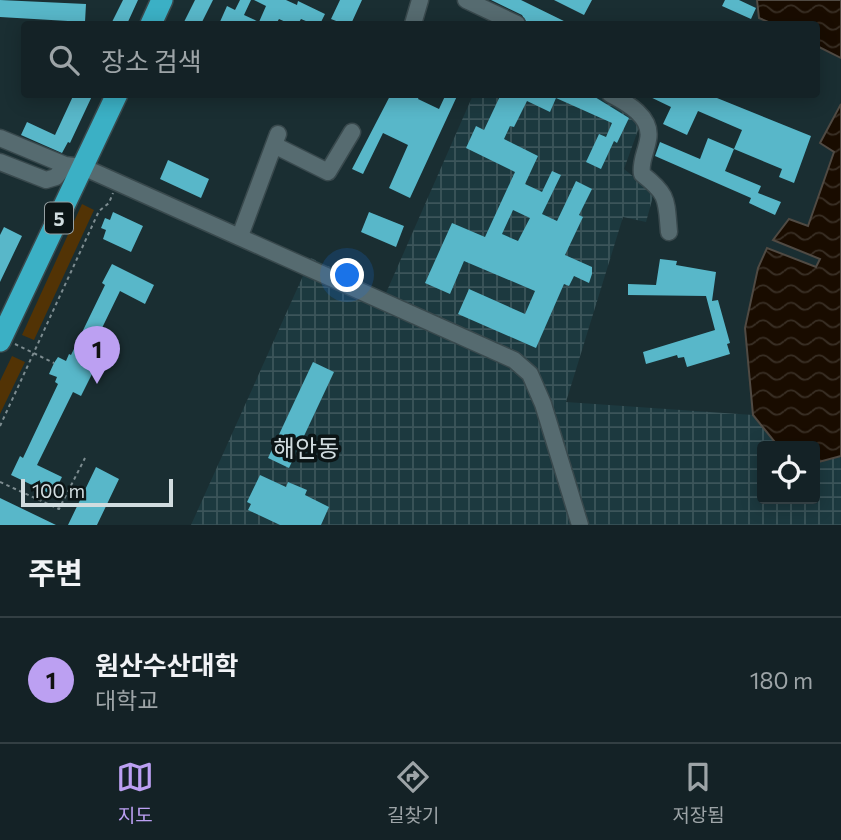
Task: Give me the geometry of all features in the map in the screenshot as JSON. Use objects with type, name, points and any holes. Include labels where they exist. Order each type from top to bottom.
[{"type":"highway","points":[[152,21],[162,0]]},
{"type":"highway","name":"5","points":[[1,340],[74,166],[115,98]]},
{"type":"street","points":[[414,21],[420,0]]},
{"type":"street","points":[[466,0],[497,7],[513,21]]},
{"type":"street","points":[[618,98],[631,105],[644,119],[649,136],[641,166],[642,174],[659,187],[666,197],[669,232]]},
{"type":"street","points":[[240,236],[276,140],[328,172],[352,132]]},
{"type":"street","points":[[0,138],[116,182],[514,360],[530,374],[543,404],[580,525]]},
{"type":"street","points":[[0,162],[46,180],[74,166]]},
{"type":"path","points":[[0,426],[99,211],[109,203],[116,182]]},
{"type":"path","points":[[1,340],[54,363]]},
{"type":"path","points":[[0,482],[60,509],[85,457]]},
{"type":"shaded area","points":[[472,98],[628,98],[646,108],[624,169],[654,193],[646,222],[623,217],[566,402],[753,415],[774,441],[757,441],[757,504],[820,504],[820,462],[841,456],[841,525],[191,525],[311,258],[386,293]]},
{"type":"shaded area","points":[[82,204],[94,210],[34,340],[22,335]]},
{"type":"shaded area","points":[[12,356],[25,362],[0,414],[0,381]]},
{"type":"water","points":[[757,0],[841,0],[841,58],[820,48],[820,21],[766,21],[759,18]]},
{"type":"water","points":[[841,104],[841,456],[820,462],[820,441],[774,441],[753,415],[745,328],[758,268],[767,248],[816,267],[820,259],[773,240],[789,219],[808,226],[834,152],[820,143]]},
{"type":"building","points":[[0,0],[86,4],[85,21],[0,17]]},
{"type":"building","points":[[123,0],[138,0],[128,21],[112,21]]},
{"type":"building","points":[[195,0],[213,0],[202,21],[184,21]]},
{"type":"building","points":[[240,0],[251,0],[244,15],[257,21],[220,21],[227,6],[235,10]]},
{"type":"building","points":[[254,0],[286,0],[297,5],[298,1],[325,14],[322,21],[259,21],[266,6]]},
{"type":"building","points":[[340,0],[362,0],[352,21],[331,19]]},
{"type":"building","points":[[491,0],[521,0],[564,21],[525,21],[522,15]]},
{"type":"building","points":[[554,0],[592,0],[584,15]]},
{"type":"building","points":[[725,0],[739,0],[756,8],[751,19],[722,6]]},
{"type":"building","points":[[72,98],[91,98],[70,143],[68,142],[62,153],[21,135],[27,122],[55,135]]},
{"type":"building","points":[[389,98],[418,98],[439,109],[444,98],[456,98],[410,198],[389,188],[408,145],[383,133],[363,174],[352,169]]},
{"type":"building","points":[[499,98],[556,98],[550,112],[527,101],[514,127],[510,126],[504,139],[538,156],[525,184],[542,192],[552,171],[561,175],[542,214],[557,221],[576,181],[592,189],[579,215],[583,217],[565,255],[592,267],[589,283],[574,276],[569,286],[564,284],[536,348],[458,314],[469,289],[525,314],[535,291],[464,261],[450,294],[425,283],[452,223],[485,237],[515,172],[466,148],[476,126],[484,130]],"holes":[[[513,210],[530,218],[518,241],[502,234]]]},
{"type":"building","points":[[556,98],[596,98],[629,118],[601,169],[586,162],[599,134],[606,137],[612,123]]},
{"type":"building","points":[[652,98],[717,98],[811,136],[794,183],[779,177],[782,169],[734,149],[742,130],[698,111],[687,135],[663,124],[671,107]]},
{"type":"building","points":[[708,138],[734,149],[725,171],[761,186],[758,193],[781,202],[775,215],[749,203],[751,198],[655,156],[660,142],[700,159]]},
{"type":"building","points":[[168,160],[209,179],[201,198],[160,179]]},
{"type":"building","points":[[113,212],[143,226],[131,252],[103,239],[106,230],[101,228],[105,218],[110,220]]},
{"type":"building","points":[[369,212],[404,226],[396,247],[361,232]]},
{"type":"building","points":[[4,227],[22,236],[0,282],[0,235]]},
{"type":"building","points":[[660,259],[677,261],[676,265],[716,272],[712,301],[718,300],[730,343],[727,344],[730,354],[687,367],[684,357],[678,358],[677,355],[646,364],[643,352],[715,330],[706,296],[628,295],[628,284],[656,285]]},
{"type":"building","points":[[112,264],[154,285],[145,304],[120,291],[85,363],[95,368],[81,396],[73,392],[37,465],[62,477],[53,495],[11,475],[20,456],[23,458],[58,384],[55,382],[57,377],[49,374],[54,363],[58,357],[66,361],[69,354],[71,355],[105,285],[102,283]]},
{"type":"building","points":[[313,362],[334,372],[289,468],[268,458]]},
{"type":"building","points":[[96,467],[119,479],[97,525],[68,525]]},
{"type":"building","points":[[260,475],[286,487],[288,482],[307,490],[305,495],[329,507],[321,525],[280,525],[248,510],[251,504],[247,502]]},
{"type":"building","points":[[0,498],[56,525],[0,525]]},
{"type":"place","name":"원산수산대학","points":[[97,384]]},
{"type":"district","name":"해안동","points":[[306,447]]}]
